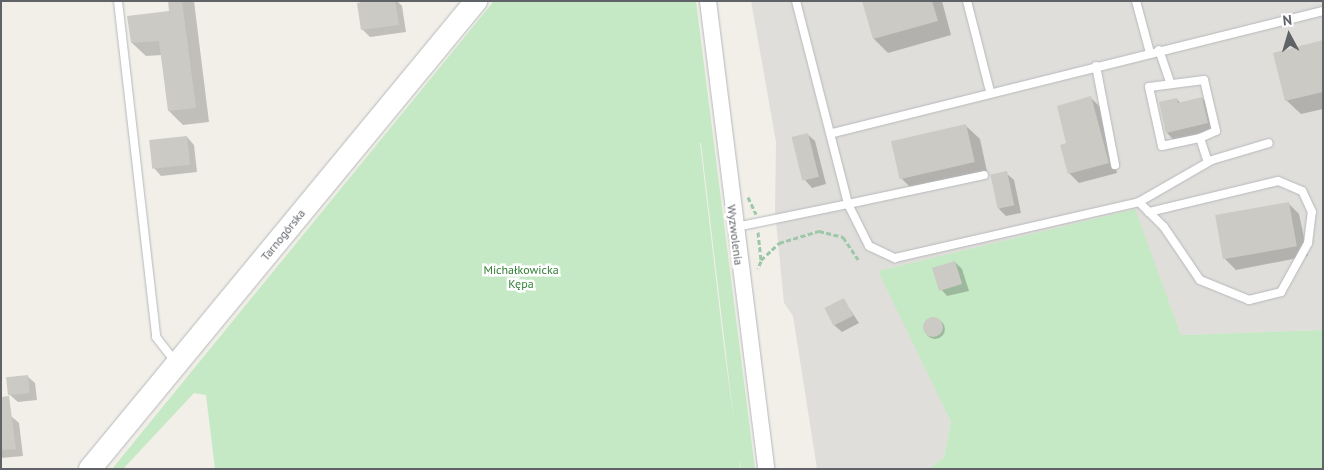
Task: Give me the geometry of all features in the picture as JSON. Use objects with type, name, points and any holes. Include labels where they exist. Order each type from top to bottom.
[{"type":"street","name":"Tarnogórska","points":[[90,469],[476,1]]},
{"type":"street","name":"Wyzwolenia","points":[[708,1],[734,228],[766,469]]},
{"type":"lane","points":[[118,1],[156,337],[178,364]]},
{"type":"lane","points":[[796,1],[832,133],[848,204],[870,246],[895,258],[1139,202],[1208,162],[1269,143]]},
{"type":"lane","points":[[967,1],[990,91]]},
{"type":"lane","points":[[1136,1],[1150,52]]},
{"type":"lane","points":[[832,133],[990,91],[1323,11]]},
{"type":"lane","points":[[1160,50],[1171,84]]},
{"type":"lane","points":[[1096,66],[1115,165]]},
{"type":"lane","points":[[1204,80],[1216,131],[1200,138],[1162,146],[1149,87],[1204,80]]},
{"type":"lane","points":[[1200,138],[1208,162]]},
{"type":"lane","points":[[734,228],[984,175]]},
{"type":"lane","points":[[1139,202],[1149,212],[1164,227],[1200,280],[1249,300],[1281,292],[1308,243],[1312,212],[1302,191],[1278,181],[1149,212]]},
{"type":"path","points":[[761,261],[778,243],[819,231],[843,237],[858,259]]},
{"type":"shaded area","points":[[751,1],[1323,1],[1323,330],[1181,335],[1134,209],[879,271],[951,422],[944,457],[929,469],[817,469],[793,316],[784,303],[775,212],[776,142]]},
{"type":"green space","name":"Michałkowicka Kępa","points":[[494,1],[696,1],[755,469],[741,469],[739,459],[740,469],[215,469],[206,395],[194,393],[123,469],[112,469]],"holes":[[[701,143],[735,430],[723,339]]]},
{"type":"green space","points":[[1135,209],[1181,335],[1323,330],[1323,469],[929,469],[944,457],[951,422],[878,271]]},
{"type":"building","points":[[168,1],[182,1],[196,108],[168,111],[159,41],[131,43],[127,16],[169,11]]},
{"type":"building","points":[[366,1],[395,1],[399,25],[361,30],[357,3]]},
{"type":"building","points":[[862,1],[932,1],[938,21],[873,39]]},
{"type":"building","points":[[1323,40],[1323,92],[1285,101],[1273,53]]},
{"type":"building","points":[[1091,96],[1109,163],[1068,174],[1060,145],[1066,143],[1057,106]]},
{"type":"building","points":[[1202,97],[1208,123],[1166,133],[1159,102],[1177,98],[1178,103]]},
{"type":"building","points":[[966,124],[975,162],[900,179],[891,141]]},
{"type":"building","points":[[808,133],[819,177],[802,181],[792,137]]},
{"type":"building","points":[[187,136],[190,165],[152,169],[149,140]]},
{"type":"building","points":[[1007,171],[1014,205],[998,209],[990,175]]},
{"type":"building","points":[[1289,202],[1297,246],[1223,259],[1215,215]]},
{"type":"building","points":[[955,261],[962,284],[939,291],[932,268]]},
{"type":"building","points":[[844,298],[853,316],[833,326],[824,308]]},
{"type":"building","points":[[933,317],[940,320],[943,327],[940,334],[933,337],[926,334],[923,327],[926,320]]},
{"type":"building","points":[[28,375],[30,393],[8,395],[6,377]]},
{"type":"building","points":[[9,396],[16,449],[1,450],[1,397]]}]
